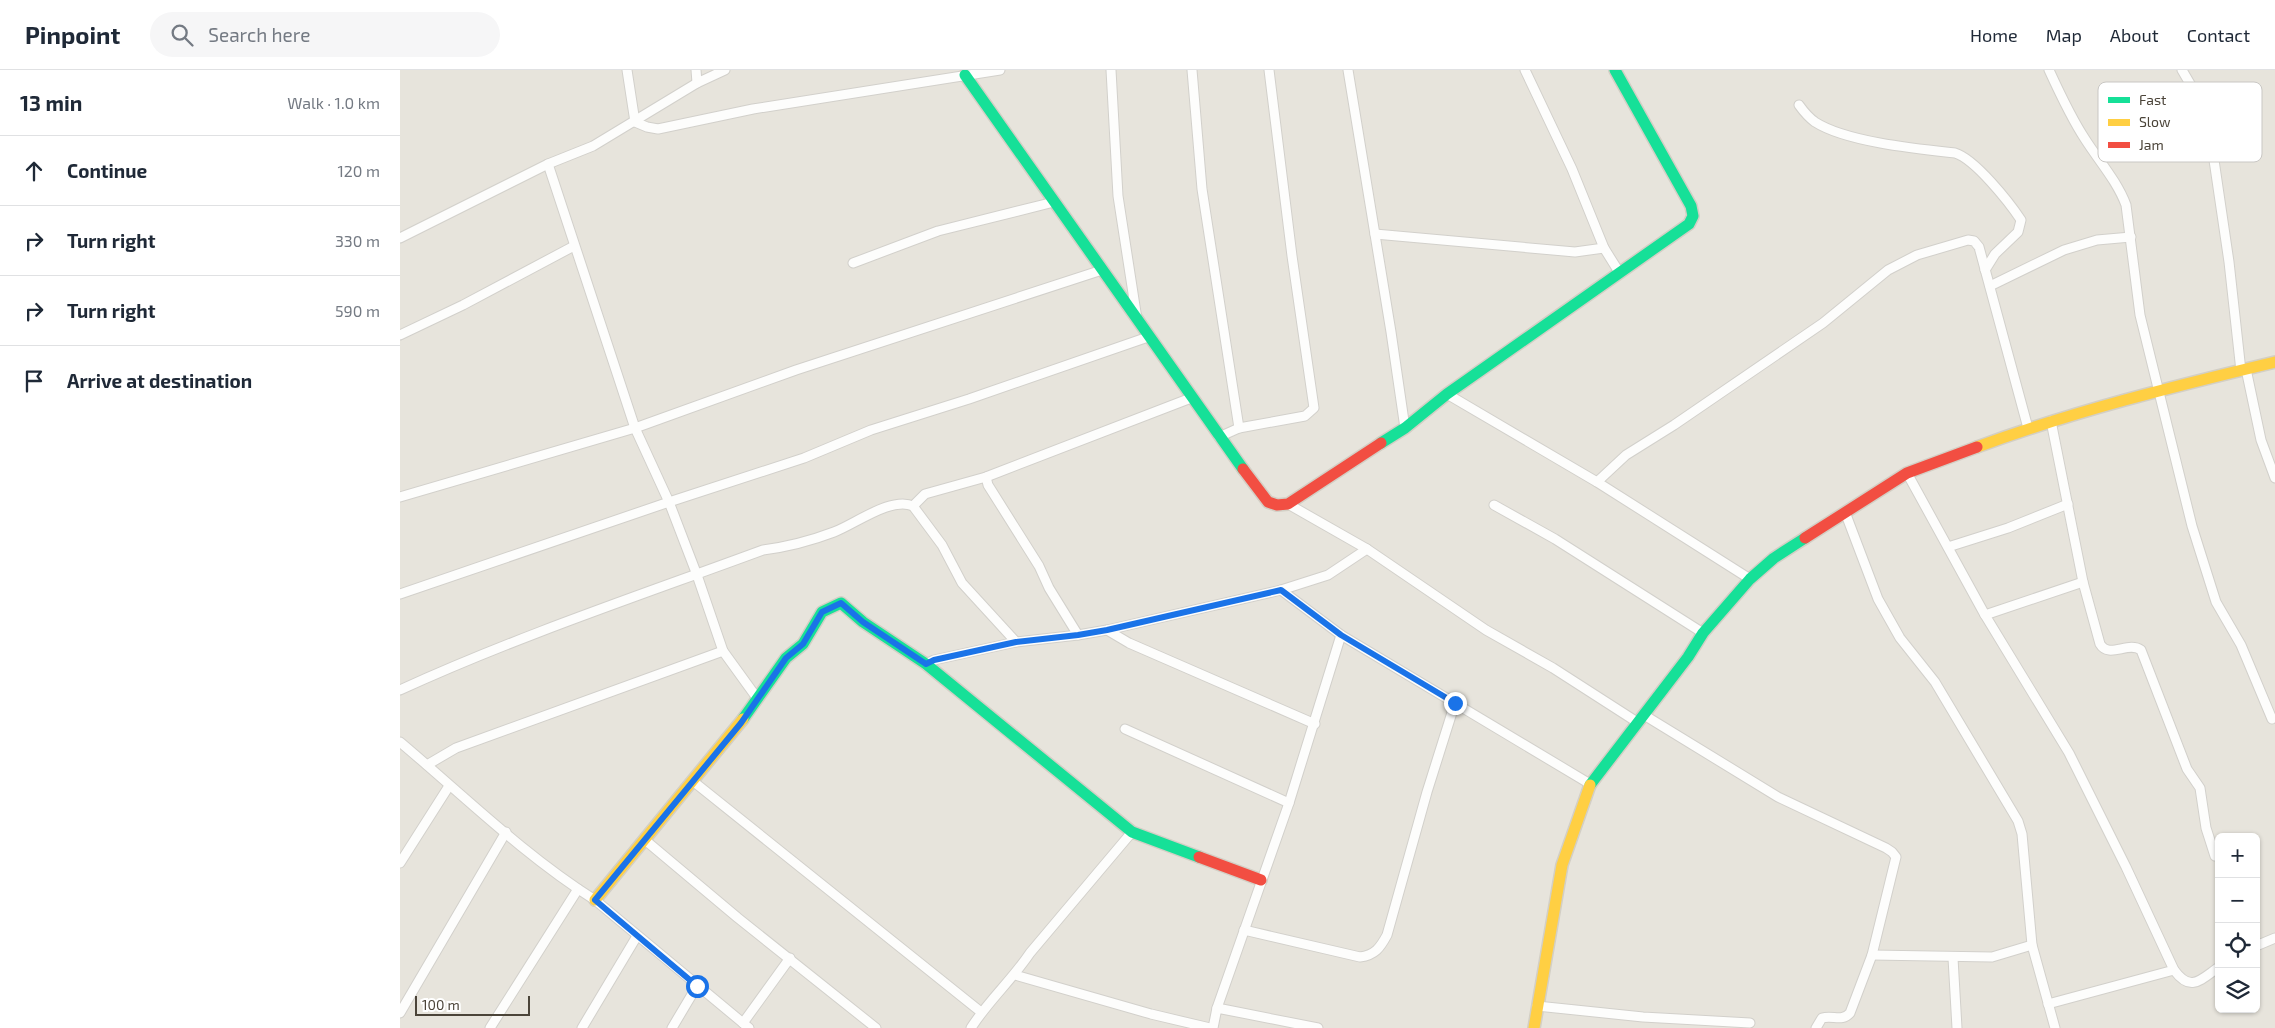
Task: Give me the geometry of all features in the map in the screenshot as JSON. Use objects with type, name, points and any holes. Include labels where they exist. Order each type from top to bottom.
[{"type":"street","points":[[627,70],[635,122]]},
{"type":"street","points":[[696,70],[697,83]]},
{"type":"street","points":[[400,238],[548,164],[593,146],[697,83],[725,70]]},
{"type":"street","points":[[635,122],[647,127],[668,128],[753,109],[1000,70]]},
{"type":"street","points":[[1111,70],[1118,196],[1138,321]]},
{"type":"street","points":[[1192,70],[1202,189],[1239,428]]},
{"type":"street","points":[[1219,437],[1239,428],[1305,416],[1314,408],[1292,256],[1269,70]]},
{"type":"street","points":[[1348,70],[1405,428]]},
{"type":"street","points":[[1525,70],[1572,169],[1604,248],[1619,272]]},
{"type":"street","points":[[964,75],[1219,437],[1268,502],[1277,505],[1288,504],[1405,428],[1447,394],[1689,224],[1693,216],[1691,206],[1615,70]]},
{"type":"street","points":[[2049,70],[2061,97],[2084,138],[2098,158]]},
{"type":"street","points":[[2182,70],[2189,82]]},
{"type":"street","points":[[1799,105],[1806,115],[1828,128],[1873,141],[1955,153],[1964,156],[1974,164],[2021,220],[2018,232],[1995,254],[1985,270]]},
{"type":"street","points":[[2101,162],[2120,190],[2126,205],[2132,237],[2140,315],[2192,526],[2216,602],[2241,644],[2272,719]]},
{"type":"street","points":[[2214,162],[2243,370],[2261,440],[2275,478]]},
{"type":"street","points":[[548,164],[635,428],[669,502],[698,575],[723,651],[757,698]]},
{"type":"street","points":[[853,263],[938,231],[1054,202]]},
{"type":"street","points":[[1375,234],[1575,252],[1604,248]]},
{"type":"street","points":[[1990,286],[2064,250],[2097,240],[2132,237]]},
{"type":"street","points":[[1597,482],[1626,455],[1674,426],[1744,378],[1823,322],[1888,270],[1918,255],[1968,240],[1974,241],[1979,247],[2028,428]]},
{"type":"street","points":[[400,335],[463,305],[574,246]]},
{"type":"street","points":[[400,497],[635,428],[796,370],[1102,270]]},
{"type":"street","points":[[400,594],[804,458],[871,430],[969,399],[1148,337]]},
{"type":"street","points":[[1534,1028],[1562,865],[1590,784],[1688,657],[1703,633],[1750,579],[1774,558],[1907,473],[2051,421],[2159,390],[2275,362]]},
{"type":"street","points":[[1447,394],[1597,482],[1750,579]]},
{"type":"street","points":[[913,506],[925,494],[986,477],[1191,398]]},
{"type":"street","points":[[2051,421],[2083,582],[2103,648],[2108,650],[2134,646],[2141,650],[2186,769],[2196,782],[2202,796],[2206,828],[2215,856]]},
{"type":"street","points":[[1907,473],[1985,615],[2069,753],[2126,867],[2174,970],[2181,980],[2193,983],[2198,982],[2218,968]]},
{"type":"street","points":[[986,477],[988,485],[1039,566],[1049,588],[1078,635]]},
{"type":"street","points":[[400,690],[473,657],[763,550],[778,548],[836,531],[900,503],[913,506],[942,545],[962,583],[1016,642]]},
{"type":"street","points":[[1288,504],[1367,549],[1486,630],[1640,719],[1778,797],[1892,852],[1896,858],[1895,864],[1872,955],[1850,1013],[1841,1019],[1822,1018],[1816,1028]]},
{"type":"street","points":[[1948,547],[2008,528],[2068,504]]},
{"type":"street","points":[[1494,505],[1555,539],[1703,633]]},
{"type":"street","points":[[1845,512],[1878,599],[1900,638],[1934,682],[2018,821],[2022,834],[2032,945],[2054,1028]]},
{"type":"street","points":[[926,664],[934,660],[1016,642],[1107,630],[1281,590],[1328,575],[1367,549]]},
{"type":"street","points":[[1985,615],[2083,582]]},
{"type":"street","points":[[1281,590],[1341,635],[1590,784]]},
{"type":"street","points":[[595,900],[741,723],[786,658],[803,644],[822,612],[841,603],[863,622],[926,664],[1132,832],[1261,880]]},
{"type":"street","points":[[1107,630],[1129,643],[1315,724]]},
{"type":"street","points":[[1015,975],[1151,1014],[1211,1028],[1289,803],[1341,635]]},
{"type":"street","points":[[427,765],[456,748],[723,651]]},
{"type":"street","points":[[1244,930],[1360,957],[1372,956],[1380,948],[1387,935],[1427,792],[1455,703]]},
{"type":"street","points":[[1125,730],[1289,803]]},
{"type":"street","points":[[400,742],[449,786],[578,889],[595,900],[746,1026],[790,958]]},
{"type":"street","points":[[694,782],[981,1012]]},
{"type":"street","points":[[400,863],[449,786]]},
{"type":"street","points":[[400,1013],[506,832]]},
{"type":"street","points":[[971,1028],[981,1012],[1015,975],[1030,953],[1132,832]]},
{"type":"street","points":[[645,840],[710,895],[876,1028]]},
{"type":"street","points":[[490,1028],[578,889]]},
{"type":"street","points":[[582,1028],[637,936]]},
{"type":"street","points":[[2260,944],[2275,938]]},
{"type":"street","points":[[1872,955],[1992,958],[2032,945]]},
{"type":"street","points":[[1953,958],[1957,1028]]},
{"type":"street","points":[[2048,1004],[2174,970]]},
{"type":"street","points":[[672,1028],[697,986]]},
{"type":"street","points":[[1537,1006],[1643,1017],[1750,1023]]},
{"type":"street","points":[[1217,1008],[1318,1028]]},
{"type":"shaded area","points":[[400,70],[2275,70],[2275,1028],[400,1028]]},
{"type":"traffic: fast","points":[[1381,443],[1405,428],[1447,394],[1689,224],[1693,216],[1691,206],[1615,70]]},
{"type":"traffic: fast","points":[[965,75],[1243,469]]},
{"type":"traffic: fast","points":[[1590,785],[1688,657],[1703,633],[1750,579],[1774,558],[1805,538]]},
{"type":"traffic: fast","points":[[743,719],[786,658],[803,644],[822,612],[841,603],[863,622],[926,664],[1132,832],[1199,857]]},
{"type":"traffic: slow","points":[[1977,447],[2088,411],[2162,390],[2275,362]]},
{"type":"traffic: slow","points":[[595,900],[743,719]]},
{"type":"traffic: slow","points":[[1534,1028],[1562,865],[1590,785]]},
{"type":"traffic: jam","points":[[1243,469],[1268,502],[1277,505],[1288,504],[1381,443]]},
{"type":"traffic: jam","points":[[1805,538],[1907,473],[1977,447]]},
{"type":"traffic: jam","points":[[1199,857],[1261,880]]},
{"type":"route","points":[[697,986],[595,900],[741,723],[786,658],[803,644],[822,612],[834,604],[841,603],[863,622],[926,664],[934,660],[1016,642],[1107,630],[1281,590],[1341,635],[1455,703]]}]
